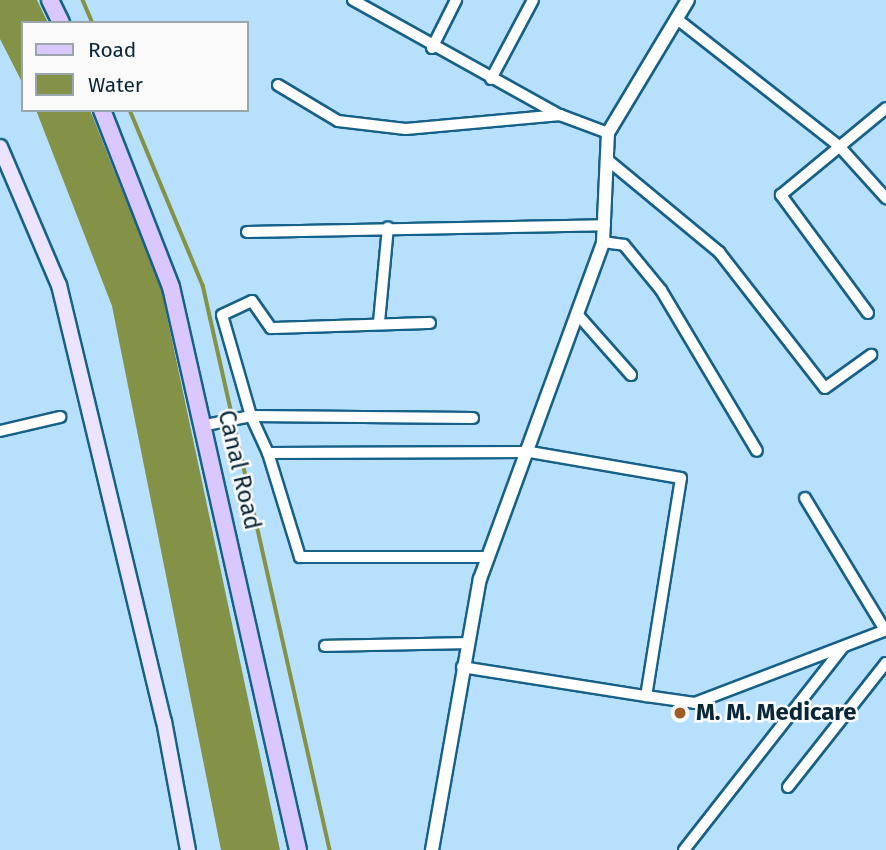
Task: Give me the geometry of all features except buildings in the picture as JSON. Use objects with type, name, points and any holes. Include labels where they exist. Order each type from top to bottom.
[{"type":"main road","points":[[50,0],[60,21]]},
{"type":"main road","name":"Canal Road","points":[[103,112],[171,287],[206,425],[298,850]]},
{"type":"main road","points":[[0,147],[59,285],[158,694],[188,850]]},
{"type":"street","points":[[354,0],[432,48],[491,79],[560,115],[608,133]]},
{"type":"street","points":[[432,48],[456,0]]},
{"type":"street","points":[[491,79],[533,0]]},
{"type":"street","points":[[432,850],[466,643],[489,557],[530,452],[603,242],[609,161],[608,133],[688,0]]},
{"type":"street","points":[[677,19],[840,147],[886,198]]},
{"type":"street","points":[[278,85],[338,121],[384,127],[560,115]]},
{"type":"street","points":[[868,313],[782,200],[886,107]]},
{"type":"street","points":[[609,161],[719,252],[822,386],[871,355]]},
{"type":"street","points":[[247,232],[388,227],[605,225]]},
{"type":"street","points":[[379,322],[388,227]]},
{"type":"street","points":[[603,242],[624,246],[662,290],[758,450]]},
{"type":"street","points":[[430,323],[379,322],[271,328],[252,301],[222,314],[251,416],[268,453],[300,557],[489,557]]},
{"type":"street","points":[[578,315],[631,375]]},
{"type":"street","points":[[206,425],[251,416],[472,418]]},
{"type":"street","points":[[0,431],[60,417]]},
{"type":"street","points":[[268,453],[530,452],[683,481],[646,696]]},
{"type":"street","points":[[462,667],[695,703],[886,630],[805,498]]},
{"type":"street","points":[[324,646],[466,643]]},
{"type":"street","points":[[684,850],[845,645]]},
{"type":"street","points":[[788,787],[886,663]]},
{"type":"water","points":[[0,0],[37,0],[47,21],[21,21],[21,80],[0,39]]},
{"type":"water","points":[[37,112],[91,112],[161,288],[280,850],[221,850],[112,306]]},
{"type":"waterway","points":[[83,0],[92,21]]},
{"type":"waterway","points":[[131,112],[203,285],[330,850]]},
{"type":"place","name":"M. M. Medicare","points":[[680,713]]}]
